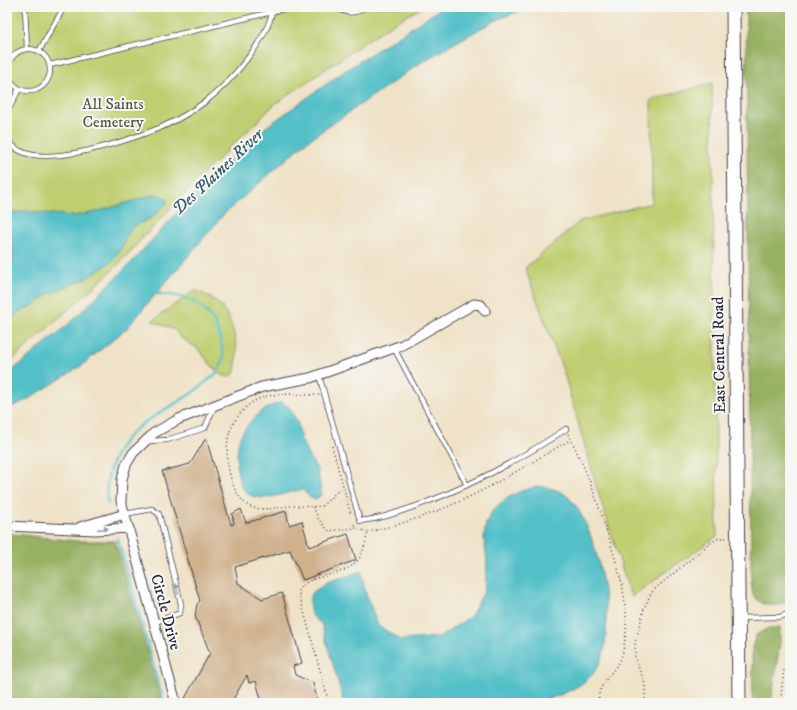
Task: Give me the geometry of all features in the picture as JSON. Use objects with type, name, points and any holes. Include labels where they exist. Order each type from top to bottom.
[{"type":"main road","name":"East Central Road","points":[[733,7],[739,703]]},
{"type":"street","name":"Circle Drive","points":[[176,703],[121,501],[122,479],[126,465],[133,453],[154,433],[179,419],[262,388],[319,375],[402,346],[474,304],[481,305],[485,311]]},
{"type":"street","points":[[77,528],[125,514]]},
{"type":"street","points":[[7,526],[95,530],[129,528]]},
{"type":"lane","points":[[25,7],[27,49]]},
{"type":"lane","points":[[39,51],[64,7]]},
{"type":"lane","points":[[50,65],[290,7]]},
{"type":"lane","points":[[336,7],[350,13],[357,12],[365,7]]},
{"type":"lane","points":[[7,135],[14,144],[26,153],[38,156],[51,156],[86,152],[118,143],[162,127],[184,116],[207,101],[230,79],[252,52],[270,20],[272,12]]},
{"type":"lane","points":[[27,49],[39,51],[48,59],[50,65],[50,77],[43,87],[31,91],[20,89],[10,79],[9,66],[15,54],[27,49]]},
{"type":"lane","points":[[7,113],[20,89]]},
{"type":"lane","points":[[394,348],[467,486]]},
{"type":"lane","points":[[319,375],[360,521],[380,519],[467,486],[534,450],[566,429]]},
{"type":"lane","points":[[144,441],[167,440],[205,428],[214,407]]},
{"type":"lane","points":[[125,514],[152,509],[159,514],[180,604],[180,614],[153,623]]},
{"type":"lane","points":[[738,618],[780,617],[790,613]]},
{"type":"path","points":[[325,395],[268,396],[251,403],[241,412],[232,427],[228,439],[227,458],[233,483],[240,500],[250,507],[263,509],[322,506],[342,487]]},
{"type":"path","points":[[566,429],[581,458],[599,503],[622,579],[626,616],[625,639],[621,658],[601,688],[599,703]]},
{"type":"path","points":[[313,506],[320,520],[330,531],[355,528],[368,532],[394,526],[447,507],[498,482],[571,439]]},
{"type":"path","points":[[331,441],[342,487],[355,528]]},
{"type":"path","points":[[329,703],[298,590],[303,583],[354,564],[362,554],[368,532]]},
{"type":"path","points":[[645,703],[645,684],[635,658],[635,643],[644,609],[651,593],[709,544],[719,538],[737,539]]},
{"type":"path","points":[[780,703],[790,621]]},
{"type":"green space","name":"All Saints Cemetery","points":[[7,7],[423,7],[390,25],[275,104],[194,183],[114,269],[13,359],[7,361]]},
{"type":"green space","points":[[746,7],[790,7],[788,25],[790,66],[790,599],[777,605],[767,605],[757,600],[754,596],[751,568]]},
{"type":"green space","points":[[712,83],[717,536],[631,597],[595,482],[564,373],[525,268],[580,221],[652,203],[651,100]]},
{"type":"green space","points":[[195,290],[212,299],[221,306],[227,314],[231,324],[237,355],[234,374],[228,377],[218,373],[197,348],[181,338],[175,330],[152,321]]},
{"type":"green space","points":[[12,534],[76,541],[115,541],[162,703],[7,703],[7,535]]},
{"type":"green space","points":[[780,627],[780,643],[771,703],[753,703],[752,647],[756,635],[768,628]]},
{"type":"water","points":[[443,7],[524,7],[521,10],[494,21],[425,60],[306,142],[224,214],[127,328],[81,366],[27,400],[7,409],[7,375],[71,322],[132,262],[184,205],[262,130],[346,70]]},
{"type":"water","points":[[157,194],[167,199],[167,203],[153,217],[131,228],[118,255],[110,263],[87,278],[49,294],[30,307],[21,311],[7,322],[7,275],[13,261],[13,248],[7,227],[8,214],[24,211],[73,216],[92,213]]},
{"type":"water","points":[[281,402],[289,407],[298,424],[300,436],[308,455],[317,469],[321,495],[316,499],[309,497],[303,490],[259,498],[246,492],[239,479],[237,470],[237,452],[240,437],[258,414]]},
{"type":"water","points":[[538,486],[557,490],[567,496],[578,509],[588,528],[596,551],[602,576],[605,601],[605,646],[600,663],[588,679],[572,690],[553,698],[534,703],[344,703],[321,623],[310,611],[311,594],[324,584],[361,571],[366,594],[378,626],[402,640],[440,637],[471,616],[485,590],[487,562],[484,538],[486,523],[493,510],[504,500],[521,491]]},
{"type":"building","points":[[206,438],[231,525],[234,524],[232,514],[241,509],[246,523],[286,511],[289,525],[302,521],[309,547],[348,534],[356,560],[303,580],[290,550],[235,567],[238,583],[262,599],[282,593],[302,663],[293,666],[295,675],[313,683],[318,703],[262,703],[256,681],[249,683],[247,675],[231,703],[188,703],[184,700],[210,653],[195,616],[197,604],[200,601],[162,471],[190,464]]},
{"type":"waterway","points":[[108,504],[107,490],[111,466],[118,451],[127,438],[149,419],[200,387],[216,373],[223,361],[223,351],[218,331],[213,320],[206,312],[198,305],[179,296],[155,294]]},
{"type":"waterway","points":[[117,537],[164,703]]},
{"type":"water label","name":"Des Plaines River","points":[[218,172]]}]
